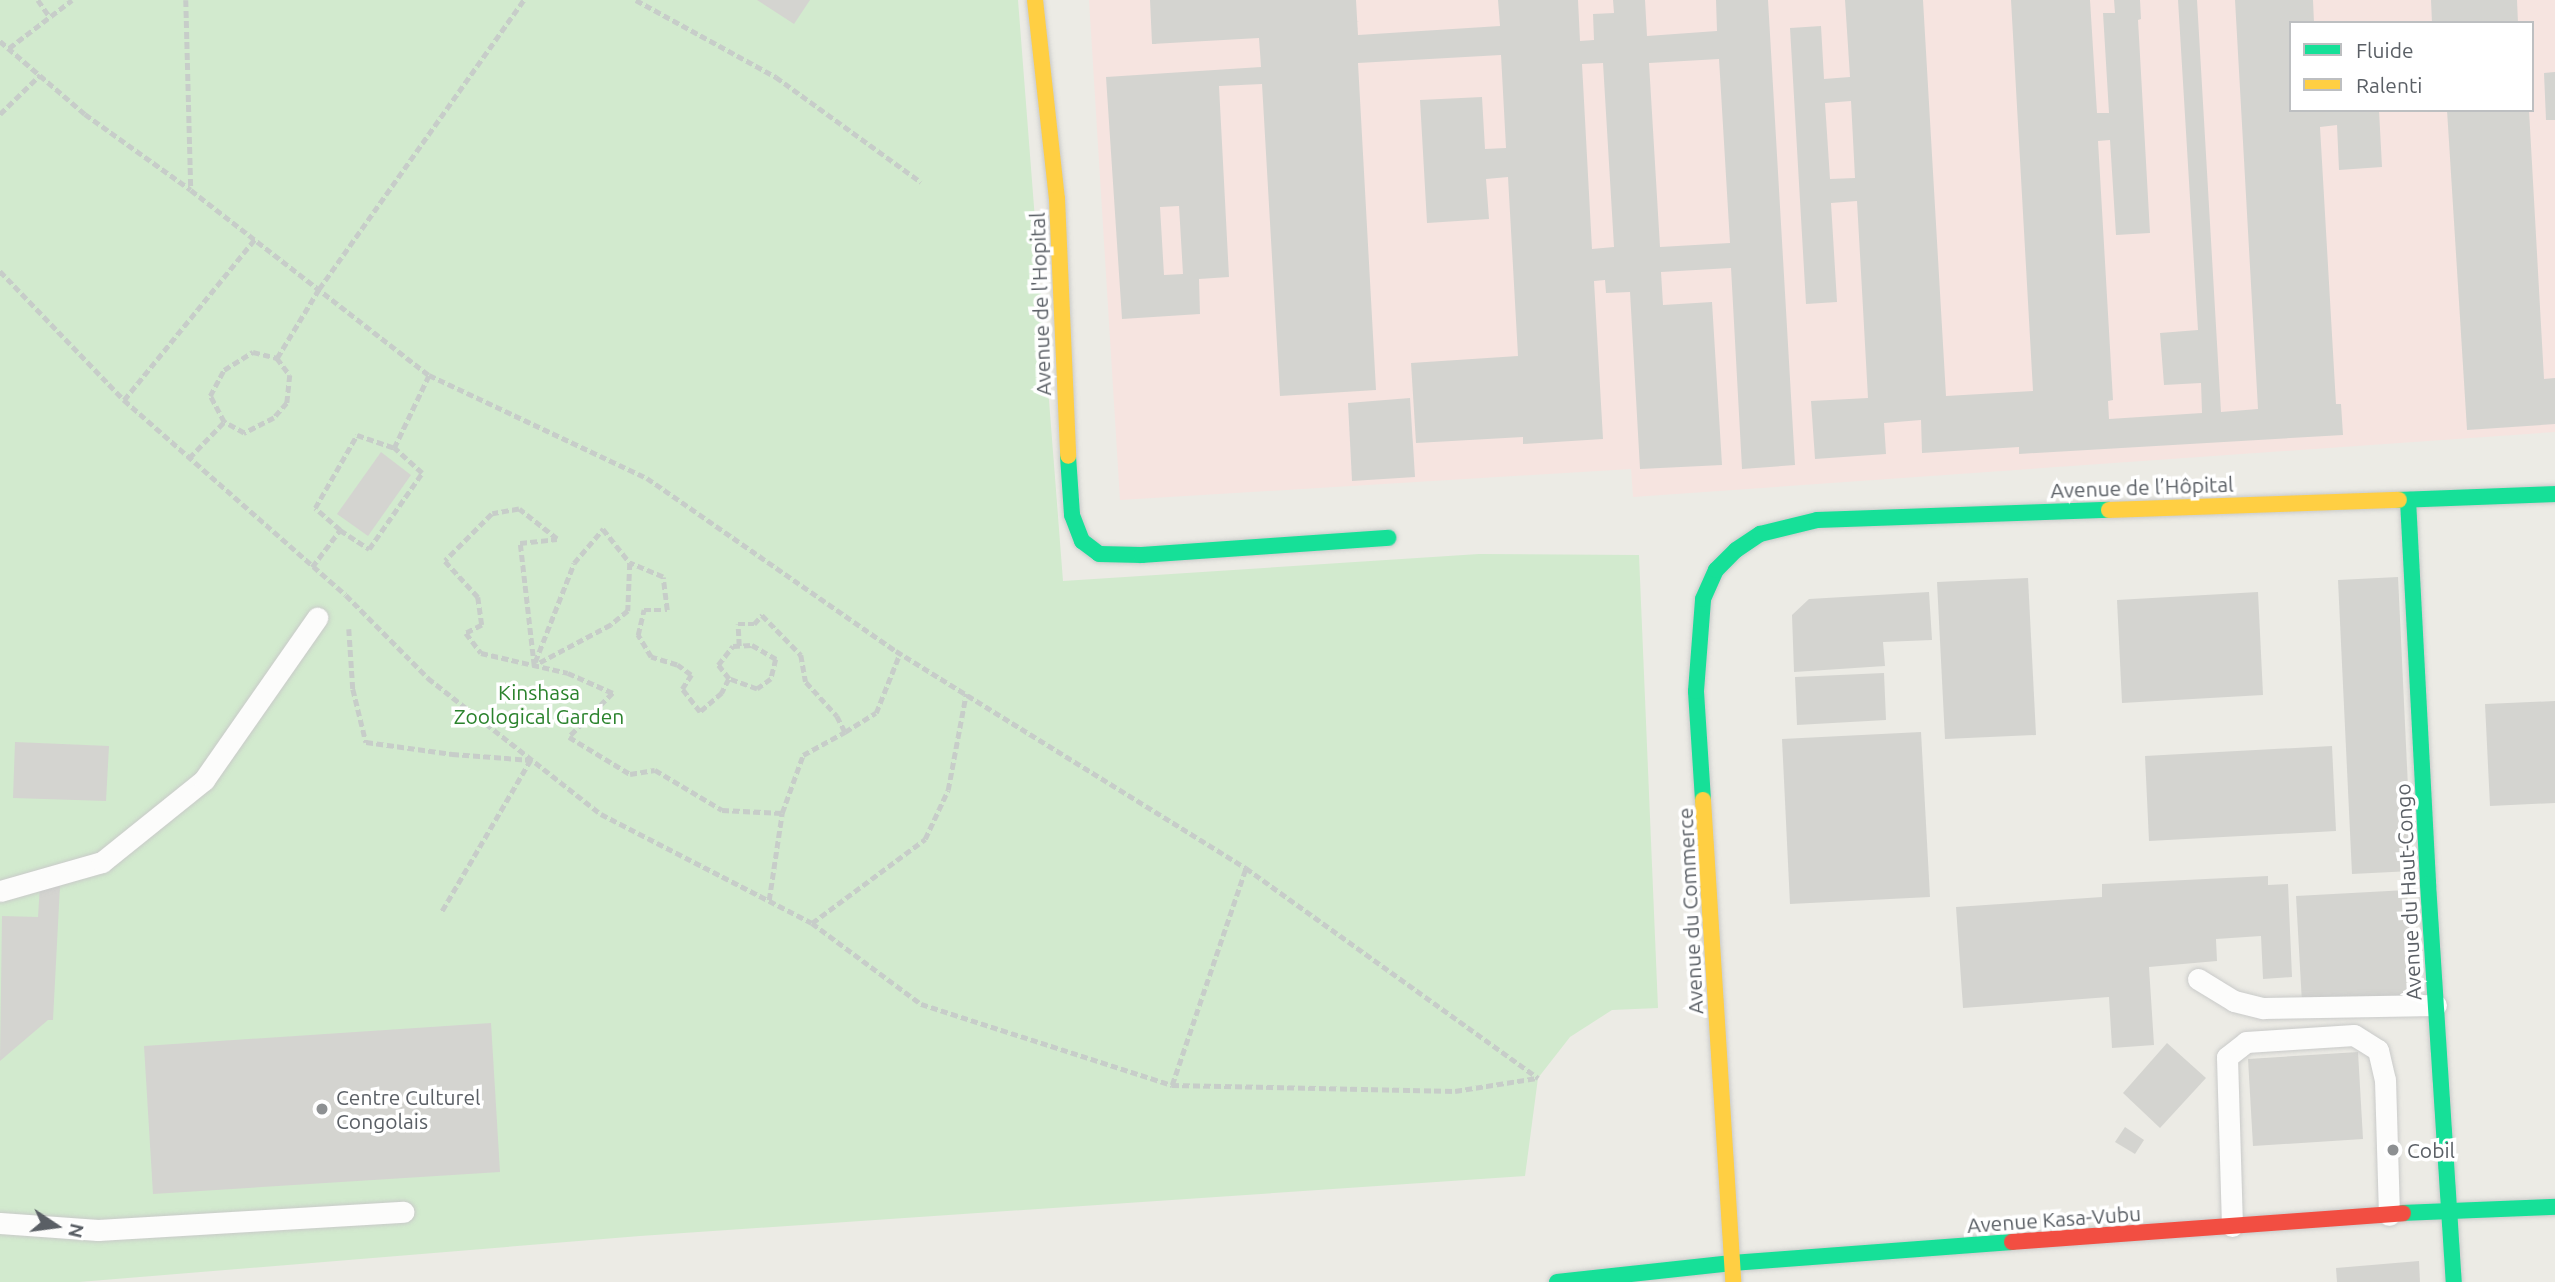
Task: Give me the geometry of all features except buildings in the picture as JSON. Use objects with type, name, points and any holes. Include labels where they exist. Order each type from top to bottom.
[{"type":"street","name":"Avenue de l'Hopital","points":[[1035,0],[1057,199],[1072,515],[1082,541],[1099,554],[1142,555],[1388,538]]},
{"type":"street","name":"Avenue de l’Hôpital","points":[[1736,550],[1760,534],[1817,520],[2555,494]]},
{"type":"street","name":"Avenue du Haut-Congo","points":[[2408,500],[2454,1282]]},
{"type":"street","name":"Avenue du Commerce","points":[[1733,1282],[1696,691],[1703,599],[1716,570],[1736,550]]},
{"type":"street","name":"Avenue Kasa-Vubu","points":[[1557,1282],[1732,1263],[2449,1210],[2555,1207]]},
{"type":"lane","points":[[0,891],[102,862],[204,780],[317,618]]},
{"type":"lane","points":[[2198,979],[2234,1001],[2263,1008],[2436,1006]]},
{"type":"lane","points":[[2232,1226],[2227,1057],[2246,1042],[2340,1035],[2354,1035],[2378,1050],[2385,1080],[2389,1215]]},
{"type":"lane","points":[[0,1223],[98,1230],[403,1212]]},
{"type":"path","points":[[38,0],[50,17]]},
{"type":"path","points":[[9,48],[72,0]]},
{"type":"path","points":[[186,0],[191,190]]},
{"type":"path","points":[[277,358],[319,289],[524,0]]},
{"type":"path","points":[[636,0],[776,77],[921,182]]},
{"type":"path","points":[[0,40],[85,114],[191,190],[429,375],[647,478],[900,653],[1246,868],[1538,1078],[1455,1091],[1172,1085],[920,1004],[812,923],[601,814],[428,678],[346,595],[124,400],[0,271]]},
{"type":"path","points":[[0,114],[40,75]]},
{"type":"path","points":[[124,400],[255,239]]},
{"type":"path","points":[[253,352],[277,358],[290,374],[287,404],[274,418],[244,433],[224,422],[210,396],[224,370],[253,352]]},
{"type":"path","points":[[394,448],[429,375]]},
{"type":"path","points":[[189,458],[224,422]]},
{"type":"path","points":[[357,435],[394,448],[422,473],[369,549],[340,530],[315,508],[357,435]]},
{"type":"path","points":[[534,666],[520,543],[557,539],[519,509],[492,514],[445,561],[478,597],[482,625],[466,634],[481,653],[534,666],[568,673],[613,693],[569,737],[630,774],[655,770],[722,810],[782,813]]},
{"type":"path","points":[[534,666],[574,563],[603,529],[630,563],[663,577],[667,610],[643,610],[638,635],[651,657],[677,665],[691,675],[682,689],[700,712],[722,693],[729,679]]},
{"type":"path","points":[[312,567],[340,530]]},
{"type":"path","points":[[534,666],[611,625],[628,611],[630,563]]},
{"type":"path","points":[[346,595],[347,608]]},
{"type":"path","points":[[317,618],[346,595]]},
{"type":"path","points":[[739,646],[738,624],[754,624],[762,615],[801,654],[806,682],[837,716],[845,732]]},
{"type":"path","points":[[348,622],[353,689],[366,742],[452,754],[531,760]]},
{"type":"path","points":[[752,645],[776,659],[771,679],[757,689],[729,679],[718,665],[733,646],[752,645]]},
{"type":"path","points":[[769,900],[782,813],[803,755],[876,713],[900,653]]},
{"type":"path","points":[[812,923],[925,839],[948,790],[966,694]]},
{"type":"path","points":[[442,912],[531,760]]},
{"type":"path","points":[[1172,1085],[1246,868]]},
{"type":"shaded area","points":[[1089,0],[2555,0],[2555,432],[1633,497],[1631,469],[1120,500]]},
{"type":"green space","name":"Kinshasa Zoological Garden","points":[[0,0],[1018,0],[1063,581],[1479,554],[1639,555],[1658,1008],[1612,1010],[1570,1037],[1538,1078],[1525,1176],[640,1236],[79,1282],[0,1282]]},
{"type":"traffic: fast","points":[[1068,456],[1072,515],[1082,541],[1099,554],[1142,555],[1388,538]]},
{"type":"traffic: fast","points":[[2399,500],[2555,494]]},
{"type":"traffic: fast","points":[[2408,500],[2428,884],[2454,1282]]},
{"type":"traffic: fast","points":[[1703,800],[1696,691],[1703,599],[1716,570],[1736,550],[1760,534],[1817,520],[2109,510]]},
{"type":"traffic: fast","points":[[2403,1213],[2555,1207]]},
{"type":"traffic: fast","points":[[1557,1282],[1732,1263],[2012,1242]]},
{"type":"traffic: slow","points":[[1035,0],[1057,199],[1068,456]]},
{"type":"traffic: slow","points":[[2109,510],[2399,500]]},
{"type":"traffic: slow","points":[[1703,800],[1733,1282]]},
{"type":"traffic: jam","points":[[2012,1242],[2403,1213]]},
{"type":"place","name":"Centre Culturel Congolais","points":[[322,1109]]},
{"type":"place","name":"Cobil","points":[[2393,1150]]}]
